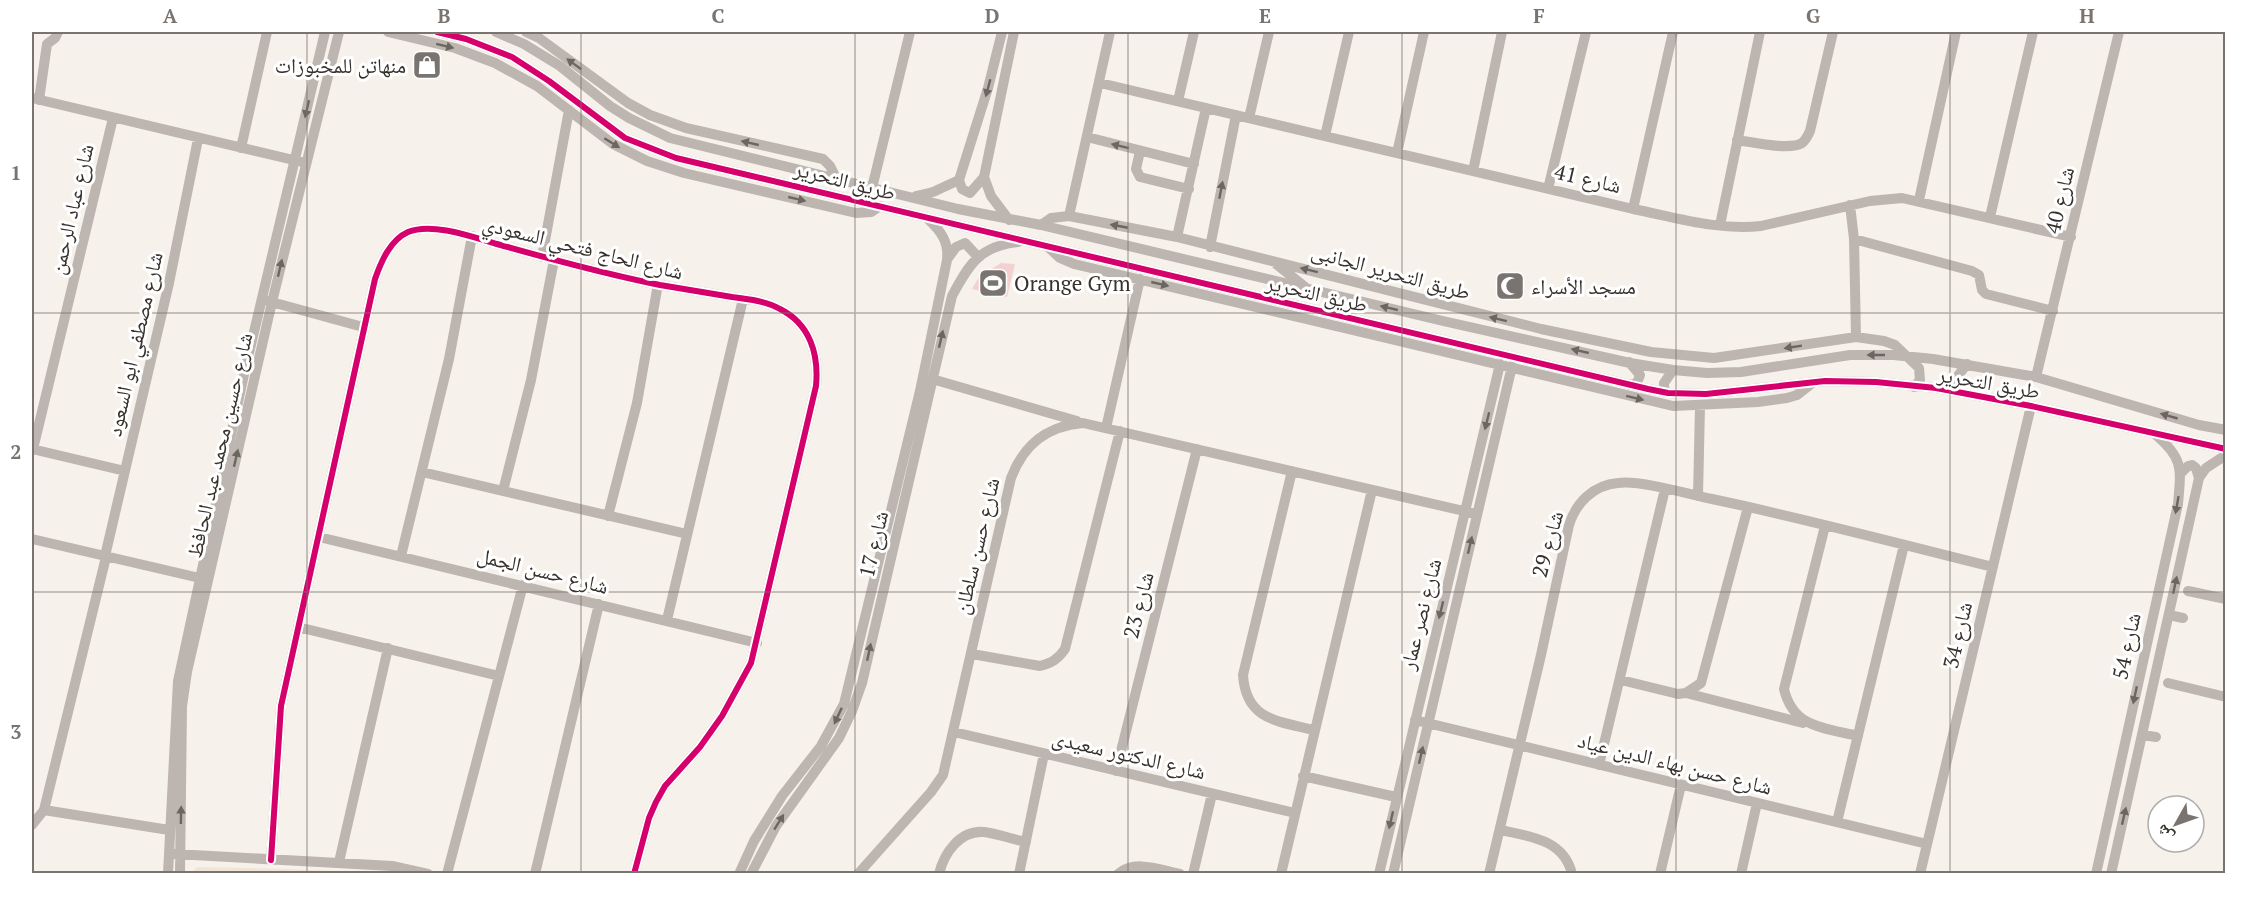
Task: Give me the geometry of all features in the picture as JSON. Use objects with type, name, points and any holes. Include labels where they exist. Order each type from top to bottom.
[{"type":"street","points":[[58,32],[55,38],[46,44],[34,102],[300,162]]},
{"type":"street","points":[[241,148],[267,32]]},
{"type":"street","name":"شارع حسين محمد عبد الحافظ","points":[[180,873],[170,830],[178,681],[300,162],[325,32]]},
{"type":"street","name":"شارع حسين محمد عبد الحافظ","points":[[300,162],[339,32]]},
{"type":"street","points":[[388,32],[455,48],[495,63],[526,80],[613,144],[665,168],[856,213],[871,212],[880,206]]},
{"type":"street","name":"طريق التحرير","points":[[437,32],[466,39],[512,57],[549,81],[625,138],[676,158],[1047,246],[1060,258],[1074,264],[1141,274],[1174,276],[1434,338],[1567,375],[1668,393],[1706,394],[1813,382],[1876,382],[1959,392],[2226,449]]},
{"type":"street","name":"طريق التحرير","points":[[496,32],[542,54],[610,106],[649,129],[670,138],[837,180],[1009,220],[1041,225],[1443,321],[1630,363],[1707,373],[1741,372],[1850,355],[1909,357],[1967,364],[2036,377],[2199,425],[2226,430]]},
{"type":"street","points":[[526,32],[554,49],[628,104],[650,115],[686,128],[823,159],[830,166],[837,180]]},
{"type":"street","points":[[872,188],[908,32]]},
{"type":"street","points":[[1002,32],[988,88],[959,180],[962,189],[970,193],[984,177],[1014,32]]},
{"type":"street","points":[[1069,216],[1110,32]]},
{"type":"street","points":[[1178,101],[1194,32]]},
{"type":"street","points":[[1249,118],[1269,32]]},
{"type":"street","points":[[1325,136],[1349,32]]},
{"type":"street","points":[[1397,153],[1424,32]]},
{"type":"street","points":[[1473,171],[1502,32]]},
{"type":"street","points":[[1548,189],[1586,32]]},
{"type":"street","points":[[1633,209],[1673,32]]},
{"type":"street","points":[[1720,225],[1760,32]]},
{"type":"street","points":[[1737,140],[1790,147],[1806,139],[1810,131],[1833,32]]},
{"type":"street","points":[[1919,200],[1956,32]]},
{"type":"street","points":[[1990,217],[2033,32]]},
{"type":"street","name":"شارع 40","points":[[2036,377],[2119,32]]},
{"type":"street","points":[[512,57],[526,80]]},
{"type":"street","name":"شارع 41","points":[[1100,82],[1633,209],[1720,225],[1747,228],[1761,226],[1886,198],[1919,200],[2071,237]]},
{"type":"street","points":[[1177,237],[1206,108]]},
{"type":"street","points":[[542,257],[569,110]]},
{"type":"street","points":[[1210,247],[1236,115]]},
{"type":"street","name":"شارع عباد الرحمن","points":[[32,449],[113,118]]},
{"type":"street","points":[[1087,137],[1194,164]]},
{"type":"street","name":"شارع مصطفي ابو السعود","points":[[44,810],[169,283],[198,139]]},
{"type":"street","points":[[1140,151],[1136,169],[1140,177],[1189,189]]},
{"type":"street","points":[[753,176],[761,172],[760,161]]},
{"type":"street","points":[[785,183],[783,175],[787,168]]},
{"type":"street","points":[[984,177],[991,196],[1009,220]]},
{"type":"street","points":[[912,196],[933,192],[959,180]]},
{"type":"street","points":[[1850,205],[1854,239],[1856,337]]},
{"type":"street","name":"طريق التحرير الجانبى","points":[[1041,225],[1051,219],[1069,216],[1177,237],[1466,311],[1651,352],[1714,358],[1856,337],[1892,343],[1909,357]]},
{"type":"street","name":"شارع 17","points":[[739,873],[754,841],[782,796],[821,746],[844,704],[920,391],[947,260],[948,248],[944,238],[926,217]]},
{"type":"street","name":"شارع الحاج فتحي السعودي","points":[[271,860],[281,706],[363,327],[381,261],[392,245],[407,232],[427,228],[472,236],[542,257],[658,284],[763,302],[795,319],[807,333],[815,349],[818,367],[816,386],[751,663],[722,716],[700,747],[665,786],[656,802],[649,818],[634,873]]},
{"type":"street","points":[[401,556],[449,358],[472,236]]},
{"type":"street","points":[[1854,239],[1972,271],[1979,275],[1982,290],[1986,294],[2053,311]]},
{"type":"street","points":[[947,260],[952,250],[961,244],[969,246],[977,256],[1006,243],[1027,241]]},
{"type":"street","points":[[1106,428],[1141,274],[1145,266],[1146,259],[1142,250]]},
{"type":"street","name":"شارع 17","points":[[751,873],[776,826],[798,793],[822,764],[839,738],[852,711],[862,683],[952,296],[966,268],[977,256]]},
{"type":"street","points":[[1173,257],[1171,265],[1174,276]]},
{"type":"street","points":[[503,491],[531,380],[554,260]]},
{"type":"street","points":[[1273,261],[1308,289]]},
{"type":"street","points":[[1141,274],[1258,306],[1451,353],[1567,375],[1664,404],[1700,406],[1787,398],[1797,394],[1813,382]]},
{"type":"street","points":[[608,516],[637,403],[658,284]]},
{"type":"street","points":[[667,620],[743,299]]},
{"type":"street","points":[[267,301],[363,327]]},
{"type":"street","points":[[1258,306],[1278,301]]},
{"type":"street","points":[[1443,321],[1466,311]]},
{"type":"street","points":[[1434,338],[1451,353]]},
{"type":"street","points":[[1596,340],[1630,363],[1640,375],[1636,383],[1630,385]]},
{"type":"street","points":[[1741,372],[1758,352]]},
{"type":"street","points":[[1909,357],[1920,372],[1920,380],[1914,387]]},
{"type":"street","points":[[1959,392],[1957,377],[1967,364]]},
{"type":"street","name":"شارع نصر عمار","points":[[1379,873],[1465,511],[1506,365]]},
{"type":"street","name":"شارع نصر عمار","points":[[1393,873],[1477,514],[1506,365]]},
{"type":"street","points":[[1668,393],[1664,389],[1664,383],[1673,370]]},
{"type":"street","points":[[932,379],[1083,423]]},
{"type":"street","points":[[1698,496],[1700,406]]},
{"type":"street","name":"شارع 34","points":[[1920,873],[2031,406]]},
{"type":"street","points":[[2199,425],[2226,421]]},
{"type":"street","name":"شارع حسن سلطان","points":[[858,873],[938,784],[946,765],[1011,478],[1017,463],[1038,438],[1067,424],[1083,423],[1477,514]]},
{"type":"street","points":[[972,654],[1040,666],[1050,664],[1065,650],[1120,431]]},
{"type":"street","points":[[2156,434],[2174,453],[2180,464],[2181,473]]},
{"type":"street","points":[[32,449],[125,471]]},
{"type":"street","name":"شارع 23","points":[[1116,771],[1197,449]]},
{"type":"street","points":[[2199,478],[2206,468],[2226,455]]},
{"type":"street","points":[[2181,473],[2192,465],[2196,468],[2199,478]]},
{"type":"street","points":[[1292,471],[1243,675],[1244,688],[1249,702],[1258,712],[1270,719],[1314,729]]},
{"type":"street","points":[[422,472],[687,534]]},
{"type":"street","name":"شارع 54","points":[[2096,873],[2178,504],[2181,473]]},
{"type":"street","name":"شارع 54","points":[[2111,873],[2199,478]]},
{"type":"street","name":"شارع 29","points":[[1489,873],[1572,516],[1585,498],[1605,486],[1629,483],[1665,489],[1825,525],[1993,567]]},
{"type":"street","points":[[1599,765],[1665,489]]},
{"type":"street","points":[[1281,873],[1372,490]]},
{"type":"street","points":[[1621,680],[1678,694],[1695,690],[1705,675],[1748,507]]},
{"type":"street","points":[[1812,725],[1793,712],[1784,689],[1825,525]]},
{"type":"street","name":"شارع حسن الجمل","points":[[319,537],[757,643]]},
{"type":"street","points":[[32,539],[203,578]]},
{"type":"street","points":[[1837,822],[1904,545]]},
{"type":"street","name":"شارع حسين محمد عبد الحافظ","points":[[168,873],[175,854],[182,706],[203,578]]},
{"type":"street","points":[[447,873],[523,585]]},
{"type":"street","points":[[2188,591],[2226,599]]},
{"type":"street","points":[[536,873],[599,604]]},
{"type":"street","points":[[2169,615],[2183,618]]},
{"type":"street","points":[[298,627],[499,676]]},
{"type":"street","points":[[339,862],[387,648]]},
{"type":"street","points":[[2168,683],[2226,698]]},
{"type":"street","points":[[1686,693],[1858,736]]},
{"type":"street","name":"شارع حسن بهاء الدين عياد","points":[[1415,720],[1927,844]]},
{"type":"street","name":"شارع الدكتور سعيدى","points":[[954,732],[1295,813]]},
{"type":"street","points":[[2143,735],[2156,737]]},
{"type":"street","points":[[1019,873],[1044,754]]},
{"type":"street","points":[[1303,776],[1396,797]]},
{"type":"street","points":[[1660,873],[1681,784]]},
{"type":"street","points":[[1193,873],[1212,794]]},
{"type":"street","points":[[1741,873],[1757,803]]},
{"type":"street","points":[[32,825],[44,810],[170,830]]},
{"type":"street","points":[[1500,830],[1538,838],[1555,846],[1572,873]]},
{"type":"street","points":[[939,873],[946,854],[955,843],[968,835],[982,832],[1026,842]]},
{"type":"street","points":[[175,854],[339,862],[428,873]]},
{"type":"street","points":[[1118,873],[1138,865],[1180,873]]},
{"type":"shaded area","name":"Orange Gym","points":[[1001,263],[1015,264],[1007,297],[972,289],[979,277]]},
{"type":"shaded area","points":[[197,867],[285,869],[387,873],[192,873]]},
{"type":"cycle path","points":[[437,32],[466,39],[512,57],[549,81],[625,138],[676,158],[1648,389],[1668,393],[1706,394],[1825,381],[1876,382],[1936,388],[2031,406],[2226,449]]},
{"type":"cycle path","points":[[271,860],[281,706],[375,279],[383,259],[396,240],[408,232],[429,229],[465,234],[557,261],[639,281],[769,304],[790,315],[799,323],[814,352],[816,386],[751,663],[722,716],[700,747],[665,786],[656,802],[649,818],[634,874]]},
{"type":"place","name":"منهاتن للمخبوزات","points":[[427,65]]},
{"type":"place","name":"Orange Gym","points":[[993,283]]},
{"type":"place","name":"مسجد الأسراء","points":[[1510,286]]}]
